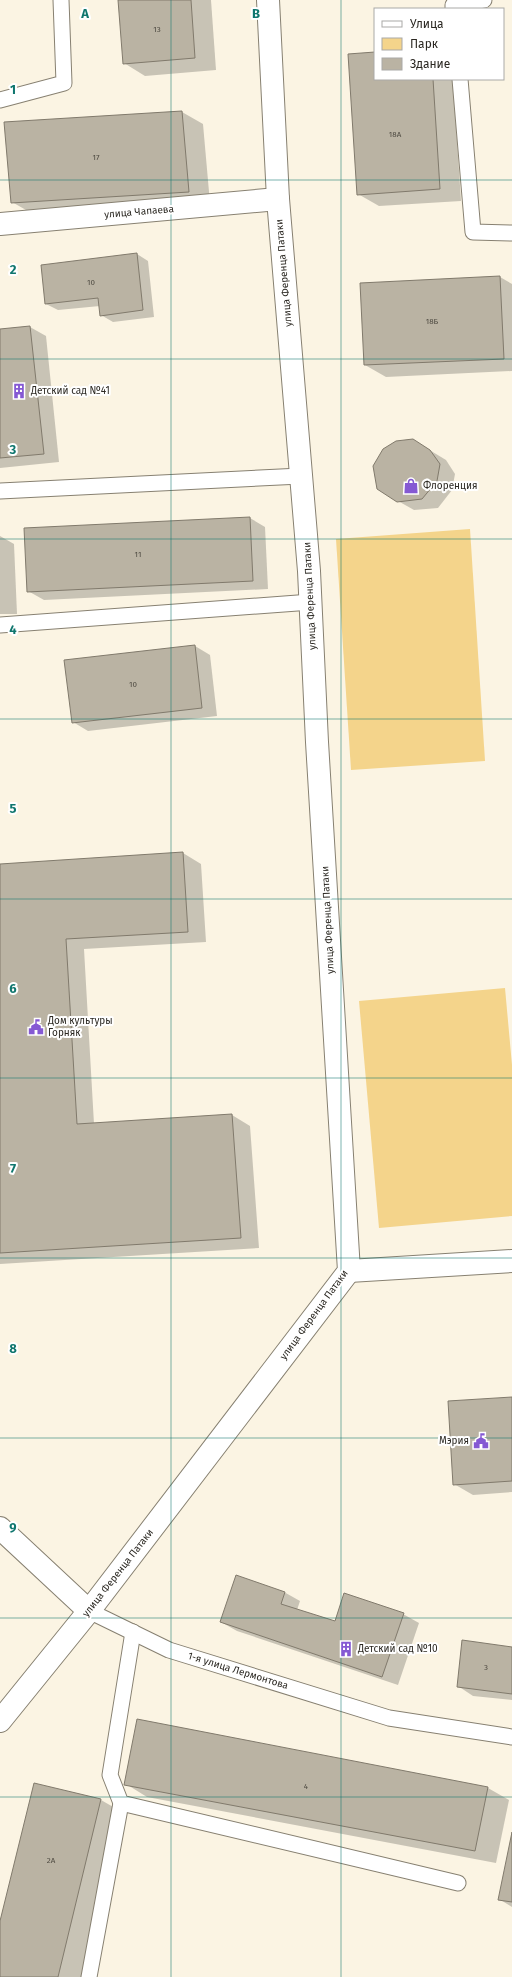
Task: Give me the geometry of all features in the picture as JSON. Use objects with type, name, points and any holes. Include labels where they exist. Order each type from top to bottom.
[{"type":"street","name":"улица Ференца Патаки","points":[[0,1721],[89,1611],[349,1271],[318,750],[311,602],[278,199],[268,0]]},
{"type":"street","name":"улица Чапаева","points":[[0,224],[278,199]]},
{"type":"street","points":[[349,1271],[512,1261]]},
{"type":"street","name":"1-я улица Лермонтова","points":[[0,1528],[89,1611]]},
{"type":"lane","points":[[0,100],[64,83],[61,0]]},
{"type":"lane","points":[[453,8],[453,5],[484,0]]},
{"type":"lane","points":[[460,80],[473,232],[512,233]]},
{"type":"lane","points":[[0,491],[301,476]]},
{"type":"lane","points":[[0,625],[311,602]]},
{"type":"lane","name":"1-я улица Лермонтова","points":[[89,1611],[169,1650],[389,1718],[512,1737]]},
{"type":"lane","points":[[89,1977],[121,1803],[110,1775],[133,1632]]},
{"type":"lane","points":[[121,1803],[458,1883]]},
{"type":"green space","points":[[470,529],[485,761],[351,770],[336,539]]},
{"type":"green space","points":[[505,988],[512,1065],[512,1216],[379,1228],[359,1001]]},
{"type":"building","points":[[118,0],[191,0],[195,58],[123,64]]},
{"type":"building","points":[[374,52],[374,80],[433,80],[440,189],[357,195],[348,54]]},
{"type":"building","points":[[182,111],[189,192],[11,203],[4,122]]},
{"type":"building","points":[[137,253],[143,310],[100,316],[98,298],[45,304],[41,265]]},
{"type":"building","points":[[500,276],[504,359],[364,365],[360,283]]},
{"type":"building","name":"Детский сад №41","points":[[30,326],[44,454],[0,458],[0,329]]},
{"type":"building","points":[[413,439],[430,450],[440,464],[437,481],[422,499],[397,502],[377,489],[373,466],[383,449],[396,441]]},
{"type":"building","points":[[250,517],[253,581],[27,592],[24,528]]},
{"type":"building","points":[[195,645],[202,708],[72,723],[64,660]]},
{"type":"building","name":"Дом культуры Горняк","points":[[183,852],[188,932],[66,939],[77,1124],[232,1114],[241,1238],[0,1253],[0,864]]},
{"type":"building","name":"Мэрия","points":[[512,1397],[512,1481],[453,1485],[448,1401]]},
{"type":"building","name":"Детский сад №10","points":[[236,1575],[285,1592],[281,1604],[335,1621],[344,1593],[404,1613],[382,1677],[220,1622]]},
{"type":"building","points":[[462,1640],[512,1647],[512,1694],[457,1687]]},
{"type":"building","points":[[137,1719],[488,1787],[475,1851],[124,1785]]},
{"type":"building","points":[[34,1783],[101,1799],[58,1977],[0,1977],[0,1921]]},
{"type":"building","points":[[512,1832],[512,1902],[498,1900]]},
{"type":"place","name":"Детский сад №41","points":[[19,391]]},
{"type":"place","name":"Флоренция","points":[[411,486]]},
{"type":"place","name":"Дом культуры Горняк","points":[[36,1027]]},
{"type":"place","name":"Мэрия","points":[[481,1441]]},
{"type":"place","name":"Детский сад №10","points":[[346,1649]]}]
